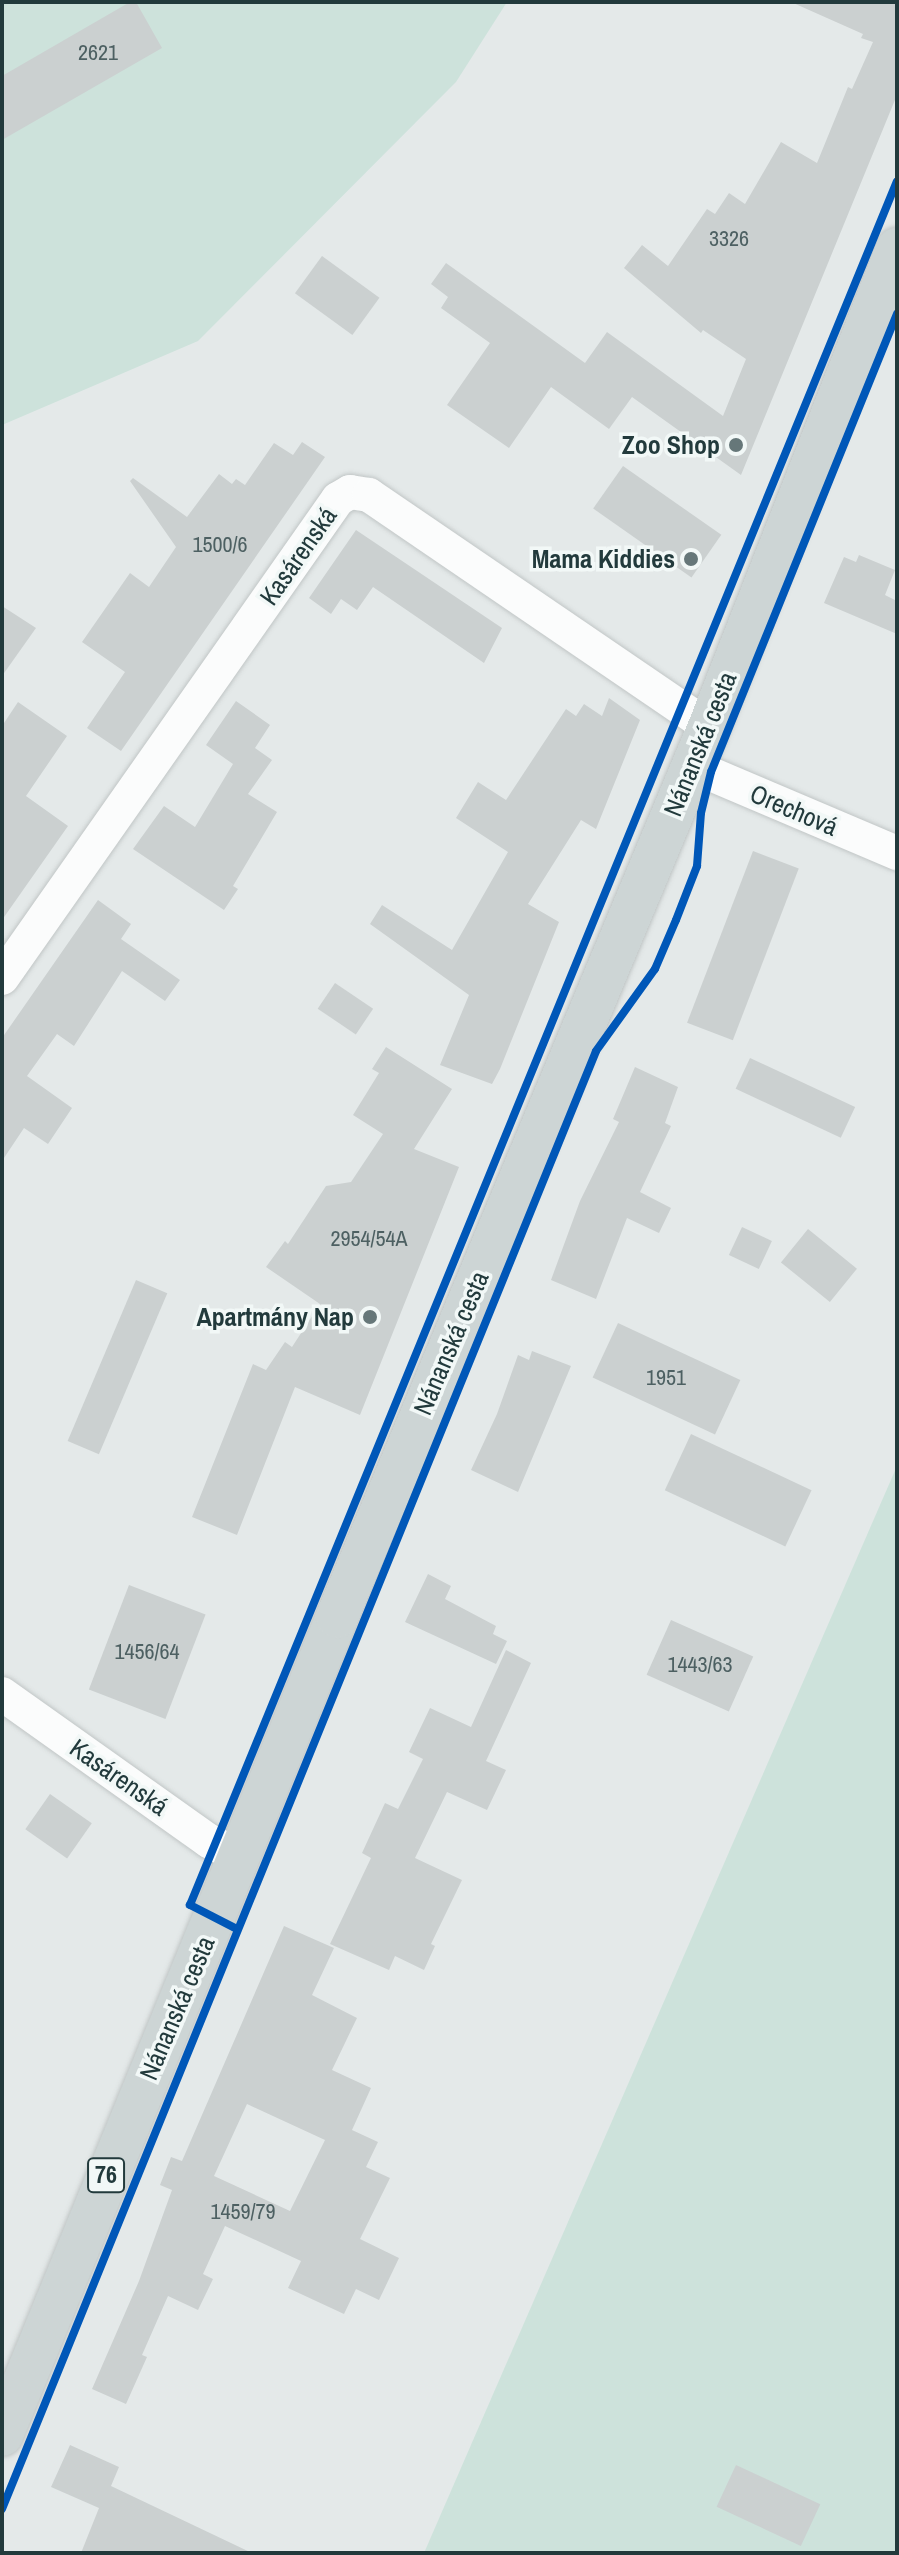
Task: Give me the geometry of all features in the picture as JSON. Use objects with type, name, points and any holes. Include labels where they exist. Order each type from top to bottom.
[{"type":"main road","name":"Nánanská cesta","points":[[2,2435],[239,1856],[709,727],[897,249]]},
{"type":"street","name":"Kasárenská","points":[[2,978],[338,499],[350,492],[369,495],[709,727]]},
{"type":"street","name":"Orechová","points":[[692,766],[897,853]]},
{"type":"street","name":"Kasárenská","points":[[2,1694],[209,1841],[239,1856]]},
{"type":"green space","points":[[2,2],[507,2],[456,82],[198,341],[2,425]]},
{"type":"green space","points":[[897,1466],[897,2553],[424,2553]]},
{"type":"building","points":[[130,2],[136,2],[162,48],[2,140],[2,76]]},
{"type":"building","points":[[791,2],[897,2],[897,95],[741,475],[632,397],[609,429],[551,387],[509,448],[447,405],[490,343],[441,308],[448,297],[431,284],[446,263],[585,363],[607,332],[723,416],[746,359],[703,330],[701,333],[624,268],[642,245],[668,266],[707,209],[715,214],[729,193],[745,204],[781,142],[817,163],[848,87],[852,89],[873,42],[861,38],[863,34]]},
{"type":"building","points":[[322,256],[379,298],[352,335],[295,293]]},
{"type":"building","points":[[302,442],[325,457],[121,751],[87,728],[125,672],[82,642],[130,573],[149,587],[176,547],[130,481],[133,478],[187,517],[219,474],[232,484],[236,479],[245,485],[274,443],[293,455]]},
{"type":"building","points":[[623,466],[721,535],[691,577],[593,509]]},
{"type":"building","points":[[356,530],[502,628],[484,663],[373,587],[357,610],[341,599],[331,614],[309,598]]},
{"type":"building","points":[[859,555],[895,570],[885,595],[897,601],[897,634],[824,603],[844,557],[856,562]]},
{"type":"building","points":[[2,606],[36,628],[2,676]]},
{"type":"building","points":[[609,698],[640,720],[596,829],[581,820],[528,904],[559,922],[500,1069],[492,1084],[440,1065],[469,995],[370,924],[382,905],[452,950],[508,852],[456,818],[478,782],[506,800],[566,709],[576,716],[584,704],[602,716]]},
{"type":"building","points":[[236,701],[270,725],[255,748],[272,760],[248,794],[277,812],[233,886],[238,889],[224,910],[133,849],[164,806],[195,827],[233,764],[206,745]]},
{"type":"building","points":[[18,702],[67,736],[26,796],[68,826],[2,920],[2,726]]},
{"type":"building","points":[[753,851],[799,869],[733,1040],[687,1023]]},
{"type":"building","points":[[98,900],[131,924],[121,939],[180,980],[165,1001],[122,971],[74,1046],[57,1034],[27,1076],[72,1108],[48,1144],[24,1128],[2,1161],[2,1038]]},
{"type":"building","points":[[335,983],[373,1009],[356,1034],[318,1009]]},
{"type":"building","points":[[386,1047],[452,1089],[414,1149],[459,1167],[360,1415],[295,1387],[237,1535],[192,1517],[253,1364],[266,1370],[285,1342],[292,1347],[320,1304],[266,1267],[285,1241],[288,1244],[326,1186],[351,1182],[383,1134],[353,1115],[379,1073],[372,1069]]},
{"type":"building","points":[[750,1058],[855,1107],[841,1138],[736,1089]]},
{"type":"building","points":[[635,1067],[678,1087],[665,1123],[671,1126],[640,1192],[671,1208],[659,1233],[627,1218],[596,1299],[551,1280],[580,1201],[619,1122],[613,1119]]},
{"type":"building","points":[[742,1227],[772,1241],[759,1269],[729,1255]]},
{"type":"building","points":[[808,1229],[857,1269],[830,1302],[781,1262]]},
{"type":"building","points":[[136,1280],[167,1293],[99,1454],[68,1441]]},
{"type":"building","points":[[618,1323],[740,1380],[715,1434],[593,1377]]},
{"type":"building","points":[[532,1351],[571,1366],[518,1492],[471,1470],[497,1414],[518,1355],[529,1360]]},
{"type":"building","points":[[691,1434],[812,1490],[785,1546],[665,1490]]},
{"type":"building","points":[[428,1574],[451,1586],[445,1599],[496,1626],[493,1634],[507,1641],[496,1664],[405,1622]]},
{"type":"building","points":[[129,1585],[206,1614],[165,1719],[89,1690]]},
{"type":"building","points":[[671,1620],[753,1657],[729,1711],[647,1675]]},
{"type":"building","points":[[506,1650],[531,1663],[486,1761],[506,1770],[487,1810],[447,1792],[415,1858],[462,1880],[431,1944],[435,1946],[424,1970],[395,1956],[389,1970],[330,1944],[371,1858],[362,1853],[385,1803],[398,1809],[423,1759],[409,1752],[430,1708],[471,1727]]},
{"type":"building","points":[[50,1794],[92,1823],[67,1858],[25,1829]]},
{"type":"building","points":[[284,1926],[334,1948],[312,1995],[357,2018],[332,2070],[371,2088],[352,2130],[378,2142],[366,2167],[390,2178],[360,2239],[399,2258],[379,2300],[356,2289],[344,2314],[288,2288],[301,2261],[225,2226],[203,2274],[213,2279],[198,2310],[168,2296],[142,2355],[147,2357],[126,2404],[92,2389],[139,2281],[172,2190],[160,2185],[171,2157],[182,2161]],"holes":[[[247,2104],[325,2140],[290,2211],[214,2176]]]},
{"type":"building","points":[[70,2445],[119,2467],[111,2486],[252,2553],[81,2553],[99,2508],[51,2487]]},
{"type":"building","points":[[736,2465],[820,2504],[801,2546],[717,2507]]},
{"type":"cycle path","points":[[237,1929],[190,1905],[897,181]]},
{"type":"cycle path","points":[[2,2509],[596,1051],[655,969],[676,920],[697,866],[701,813],[711,772],[897,313]]},
{"type":"place","name":"Zoo Shop","points":[[736,445]]},
{"type":"place","name":"Mama Kiddies","points":[[691,559]]},
{"type":"place","name":"Apartmány Nap","points":[[370,1317]]}]
